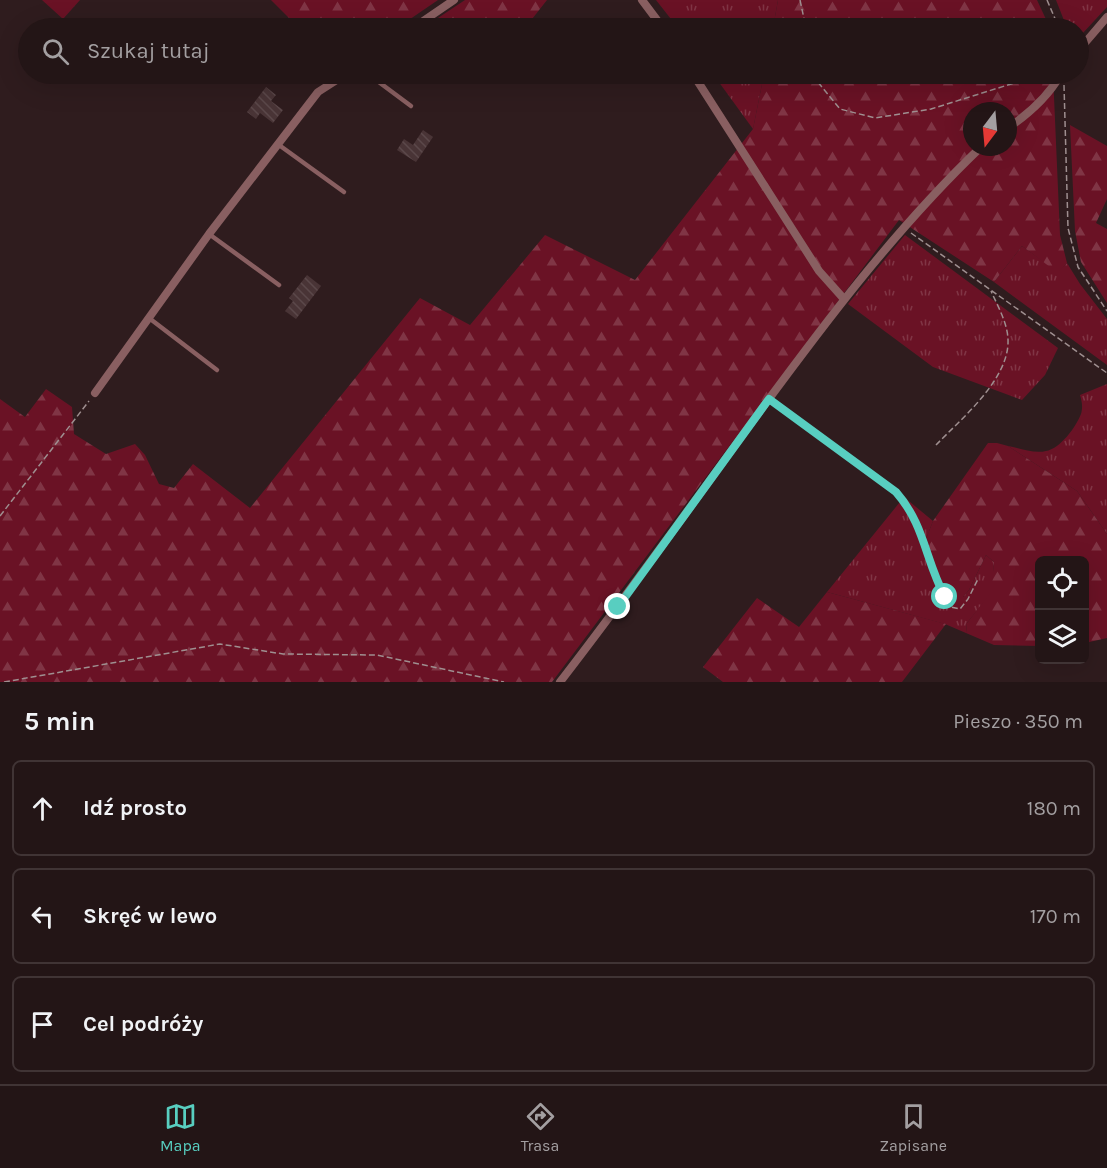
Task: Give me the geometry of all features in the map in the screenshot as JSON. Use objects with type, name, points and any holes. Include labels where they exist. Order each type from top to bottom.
[{"type":"street","points":[[428,18],[454,0]]},
{"type":"street","points":[[642,0],[656,18]]},
{"type":"street","points":[[1089,38],[1107,17]]},
{"type":"street","points":[[95,393],[209,234],[318,92],[330,84]]},
{"type":"street","points":[[699,84],[819,271],[844,299]]},
{"type":"street","points":[[1017,122],[1036,108],[1055,84]]},
{"type":"street","points":[[560,682],[618,607],[844,299],[903,227],[972,156]]},
{"type":"lane","points":[[381,84],[411,106]]},
{"type":"lane","points":[[279,145],[344,192]]},
{"type":"lane","points":[[209,234],[279,285]]},
{"type":"lane","points":[[149,318],[217,370]]},
{"type":"path","points":[[800,0],[804,18]]},
{"type":"path","points":[[1047,0],[1055,18]]},
{"type":"path","points":[[819,84],[840,110],[875,118],[931,109],[1011,84]]},
{"type":"path","points":[[1065,85],[1068,228],[1078,267],[1107,311]]},
{"type":"path","points":[[903,227],[1107,373]]},
{"type":"path","points":[[936,445],[981,398],[999,373],[1005,358],[1008,343],[1005,322],[990,290]]},
{"type":"path","points":[[0,516],[95,393]]},
{"type":"path","points":[[769,399],[896,492],[910,507],[923,536],[936,580],[951,607],[960,609],[978,579]]},
{"type":"path","points":[[4,682],[220,645],[283,654],[377,655],[504,682]]},
{"type":"green space","points":[[42,0],[80,0],[62,18]]},
{"type":"green space","points":[[271,0],[438,0],[412,18],[289,18]]},
{"type":"green space","points":[[465,0],[547,0],[533,18],[438,18]]},
{"type":"green space","points":[[656,0],[778,0],[775,18],[670,18]]},
{"type":"green space","points":[[778,0],[1037,0],[1045,18],[775,18]]},
{"type":"green space","points":[[1056,0],[1107,0],[1107,7],[1089,26],[1089,18],[1063,18]]},
{"type":"green space","points":[[720,84],[762,84],[753,129]]},
{"type":"green space","points":[[762,84],[1053,84],[1060,235],[1067,263],[1058,273],[1022,246],[994,282],[899,220],[552,682],[0,682],[0,399],[25,417],[46,389],[72,407],[74,434],[106,454],[135,444],[145,455],[159,484],[174,488],[193,464],[250,508],[420,298],[470,325],[545,235],[635,280],[753,129]]},
{"type":"green space","points":[[1070,125],[1107,146],[1107,199],[1096,223],[1107,229],[1107,303],[1081,262],[1075,231]]},
{"type":"green space","points":[[905,235],[1058,348],[1045,375],[1022,400],[933,367],[848,304]]},
{"type":"green space","points":[[1022,246],[1058,272],[1067,263],[1107,319],[1107,365],[994,282]]},
{"type":"green space","points":[[1107,384],[1107,534],[1077,491],[1008,446],[1037,452],[1057,446],[1067,437],[1079,419],[1082,409],[1080,395]]},
{"type":"green space","points":[[988,443],[1008,446],[1077,491],[1107,534],[1107,638],[1089,642],[1089,556],[1035,556],[1035,646],[994,645],[966,633],[967,623],[991,592],[994,562],[986,555],[969,590],[963,597],[953,597],[939,582],[926,539],[933,521]]},
{"type":"green space","points":[[904,497],[933,521],[926,539],[939,582],[963,597],[969,590],[986,555],[994,562],[992,592],[967,623],[966,633],[945,624],[827,592]]},
{"type":"green space","points":[[827,592],[946,624],[902,682],[723,682],[703,667],[757,598],[799,627]]},
{"type":"building","points":[[266,87],[276,95],[271,101],[283,110],[273,123],[260,113],[256,119],[247,112]]},
{"type":"building","points":[[423,130],[433,137],[416,162],[397,150],[404,139],[413,145]]},
{"type":"building","points":[[307,275],[321,286],[296,319],[285,311],[293,301],[289,298]]},
{"type":"route","points":[[618,607],[769,399],[896,492],[910,507],[923,536],[936,580],[945,597]]}]
